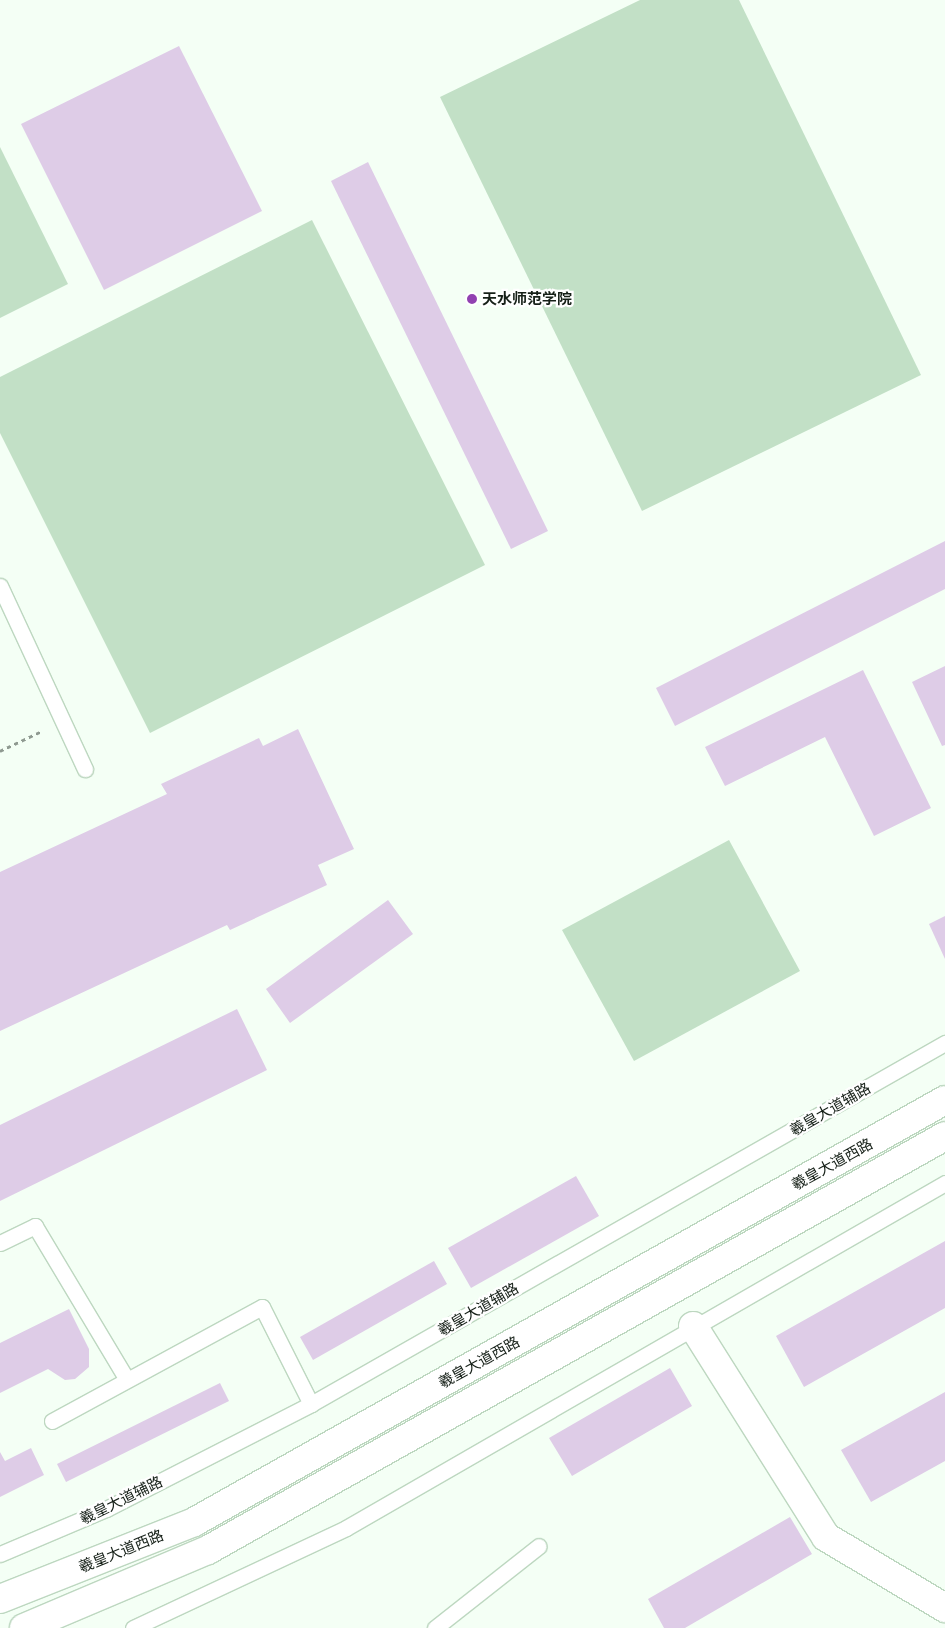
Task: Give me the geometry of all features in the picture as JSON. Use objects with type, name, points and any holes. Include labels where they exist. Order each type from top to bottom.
[{"type":"main road","name":"羲皇大道西路","points":[[0,1599],[194,1522],[945,1100]]},
{"type":"main road","name":"羲皇大道西路","points":[[24,1628],[208,1550],[945,1136]]},
{"type":"main road","points":[[693,1326],[826,1537],[945,1608]]},
{"type":"lane","points":[[0,586],[86,769]]},
{"type":"lane","name":"羲皇大道辅路","points":[[0,1554],[106,1509],[311,1404],[945,1043]]},
{"type":"lane","points":[[132,1628],[346,1528],[693,1326],[945,1183]]},
{"type":"lane","points":[[0,1243],[35,1226],[127,1380]]},
{"type":"lane","points":[[52,1421],[262,1307],[311,1404]]},
{"type":"lane","points":[[435,1628],[539,1546]]},
{"type":"path","points":[[0,750],[63,721]]},
{"type":"green space","points":[[640,0],[739,0],[921,375],[642,511],[440,97]]},
{"type":"green space","points":[[0,147],[68,284],[0,318]]},
{"type":"green space","points":[[312,220],[485,565],[150,733],[0,433],[0,377]]},
{"type":"green space","points":[[729,840],[800,971],[634,1061],[562,930]]},
{"type":"building","points":[[179,46],[262,211],[104,290],[21,124]]},
{"type":"building","points":[[368,162],[548,531],[511,549],[331,181]]},
{"type":"building","points":[[945,541],[945,589],[675,726],[656,688]]},
{"type":"building","points":[[945,666],[945,745],[942,746],[912,682]]},
{"type":"building","points":[[863,670],[931,808],[874,836],[825,737],[725,786],[705,747]]},
{"type":"building","points":[[298,729],[354,849],[318,865],[327,885],[230,930],[227,925],[0,1031],[0,872],[167,794],[161,784],[259,738],[263,746]]},
{"type":"building","points":[[388,900],[413,934],[290,1023],[266,989]]},
{"type":"building","points":[[945,916],[945,959],[929,924]]},
{"type":"building","points":[[237,1009],[267,1070],[0,1201],[0,1125]]},
{"type":"building","points":[[576,1176],[599,1216],[471,1288],[448,1248]]},
{"type":"building","points":[[945,1241],[945,1308],[804,1387],[776,1336]]},
{"type":"building","points":[[434,1261],[447,1284],[313,1360],[300,1337]]},
{"type":"building","points":[[69,1309],[89,1349],[89,1367],[75,1379],[65,1380],[48,1369],[0,1393],[0,1343]]},
{"type":"building","points":[[670,1368],[692,1406],[572,1476],[549,1438]]},
{"type":"building","points":[[220,1383],[229,1401],[66,1482],[57,1464]]},
{"type":"building","points":[[945,1392],[945,1461],[871,1502],[841,1450]]},
{"type":"building","points":[[31,1448],[44,1475],[0,1497],[0,1452],[5,1461]]},
{"type":"building","points":[[790,1517],[812,1554],[685,1628],[664,1628],[648,1599]]},
{"type":"place","name":"天水师范学院","points":[[472,299]]}]
